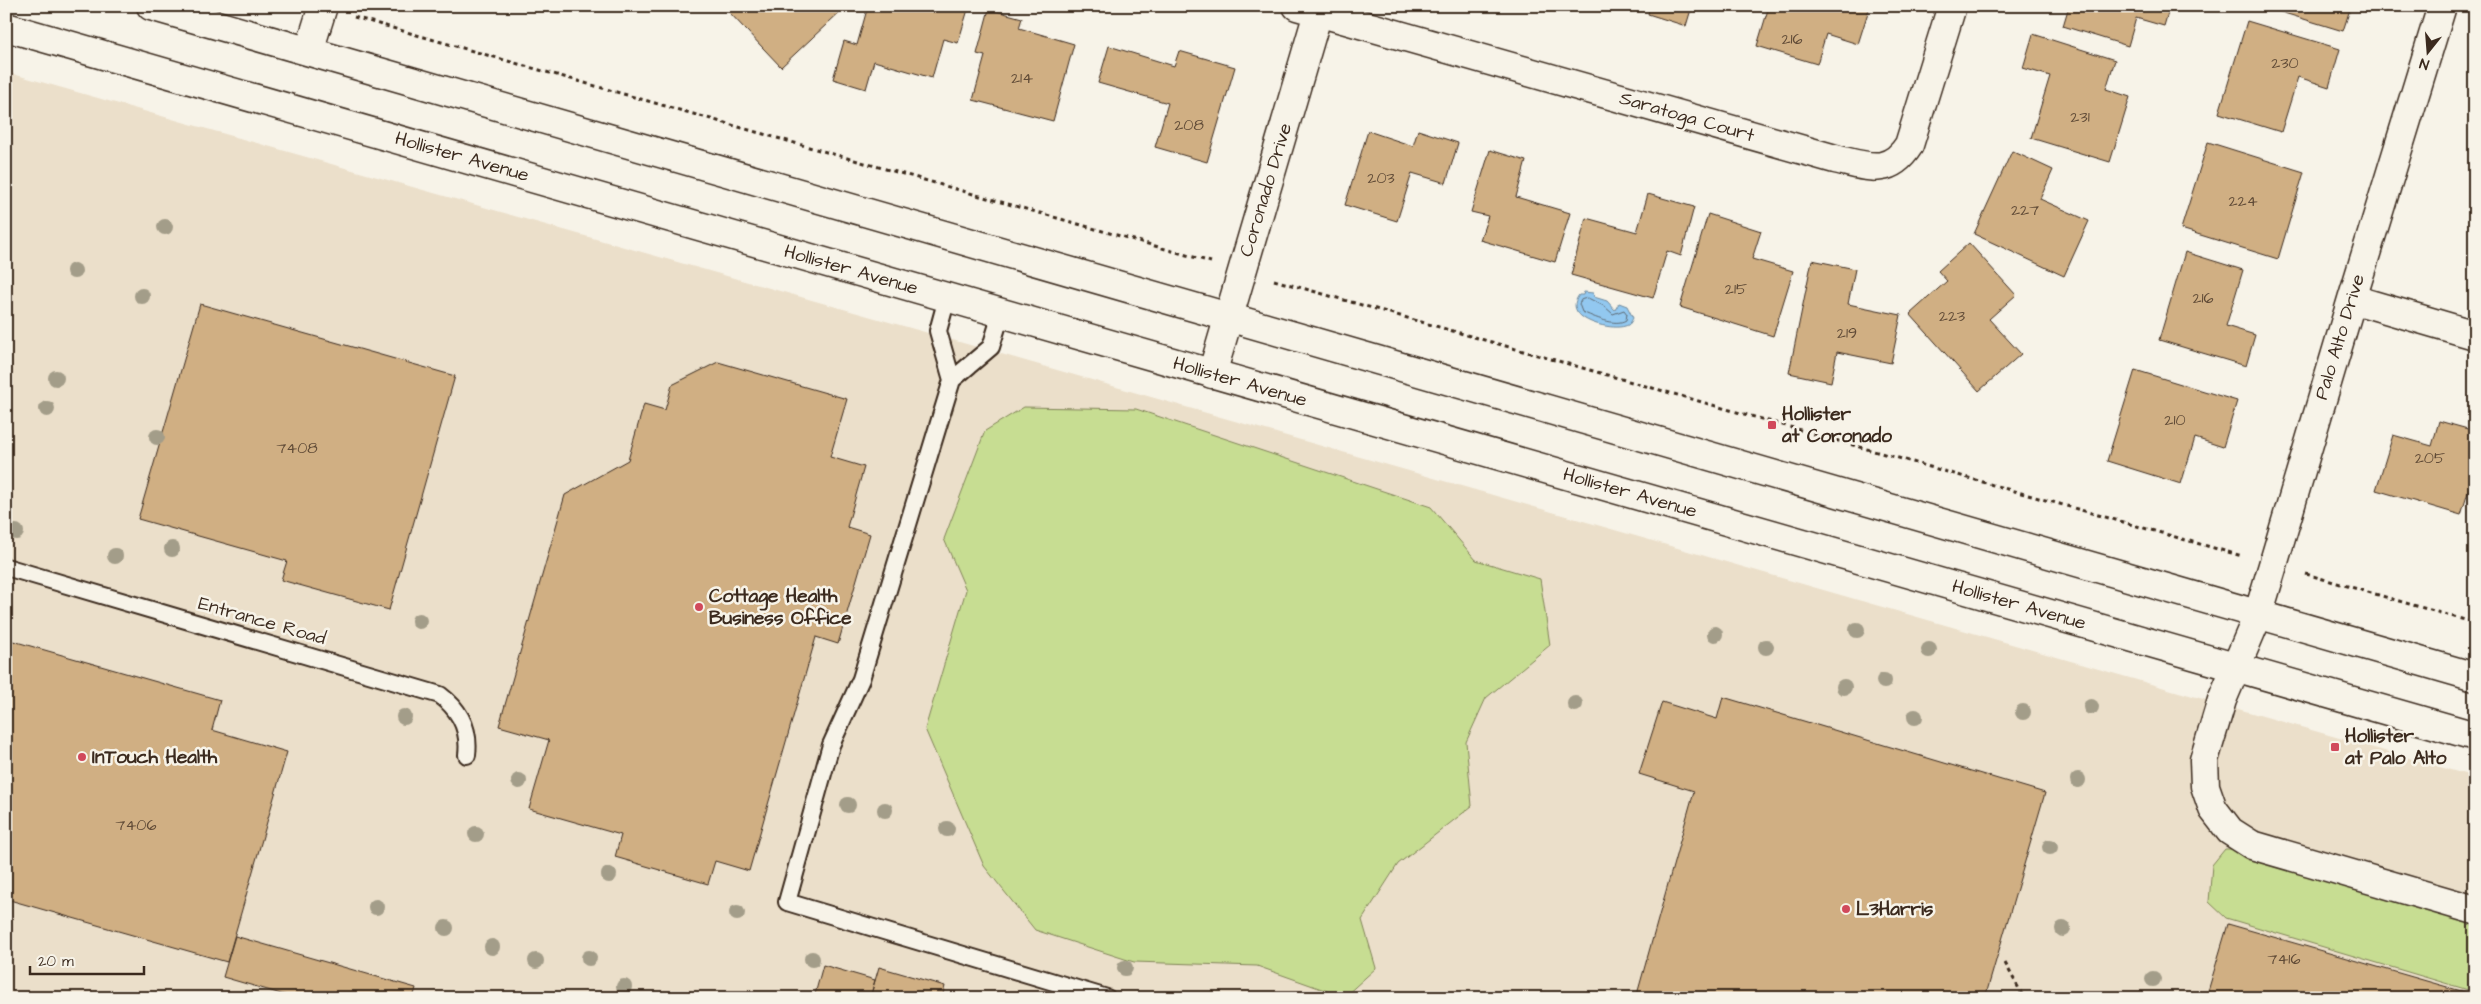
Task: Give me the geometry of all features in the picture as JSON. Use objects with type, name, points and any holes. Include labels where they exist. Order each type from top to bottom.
[{"type":"main road","points":[[151,6],[2475,677]]},
{"type":"main road","points":[[309,51],[323,6]]},
{"type":"main road","name":"Saratoga Court","points":[[1312,8],[1827,157],[1880,167],[1896,161],[1908,145],[1952,6]]},
{"type":"main road","name":"Palo Alto Drive","points":[[2442,6],[2258,615],[2222,700],[2204,760],[2205,786],[2213,809],[2230,830],[2252,845],[2475,910]]},
{"type":"main road","name":"Coronado Drive","points":[[1212,374],[1312,8]]},
{"type":"main road","name":"Hollister Avenue","points":[[6,28],[2475,736]]},
{"type":"main road","points":[[2352,299],[2475,335]]},
{"type":"lane","points":[[947,298],[938,332],[952,380]]},
{"type":"lane","points":[[1001,314],[991,346],[952,380],[861,679],[831,745],[787,902],[1107,998]]},
{"type":"lane","name":"Entrance Road","points":[[6,567],[440,695],[452,704],[466,729],[467,754]]},
{"type":"path","points":[[354,17],[1214,263]]},
{"type":"path","points":[[1276,280],[2248,558]]},
{"type":"path","points":[[2304,573],[2475,623]]},
{"type":"path","points":[[2005,963],[2024,998]]},
{"type":"shaded area","points":[[6,72],[921,331],[2475,777],[2475,998],[6,998]]},
{"type":"green space","points":[[1024,407],[1136,409],[1431,507],[1476,560],[1540,579],[1550,645],[1486,698],[1466,742],[1472,806],[1398,864],[1362,920],[1376,968],[1344,997],[1257,966],[1134,962],[1035,930],[984,866],[925,729],[966,590],[944,539],[985,431]]},
{"type":"green space","points":[[2225,849],[2249,849],[2475,911],[2475,992],[2226,918],[2209,902],[2212,865]]},
{"type":"water","points":[[1584,292],[1593,293],[1594,297],[1607,301],[1615,310],[1619,303],[1627,306],[1633,318],[1631,322],[1625,326],[1609,327],[1599,325],[1582,317],[1576,311],[1575,303],[1579,295],[1583,295]]},
{"type":"building","points":[[734,6],[840,6],[843,9],[781,67],[728,11]]},
{"type":"building","points":[[868,6],[969,6],[958,43],[943,39],[932,78],[874,61],[866,89],[833,79],[844,41],[857,45]]},
{"type":"building","points":[[1608,6],[1629,6],[1627,12]]},
{"type":"building","points":[[1650,6],[1692,6],[1686,26],[1648,14]]},
{"type":"building","points":[[1769,6],[1870,6],[1858,44],[1826,34],[1817,64],[1757,46]]},
{"type":"building","points":[[2069,6],[2170,6],[2164,26],[2136,18],[2128,46],[2063,26]]},
{"type":"building","points":[[2261,6],[2351,6],[2343,31]]},
{"type":"building","points":[[989,9],[1022,18],[1019,28],[1074,44],[1053,121],[973,100],[985,56],[977,54]]},
{"type":"building","points":[[2247,21],[2340,49],[2329,87],[2298,77],[2281,132],[2219,113]]},
{"type":"building","points":[[2033,34],[2115,60],[2106,89],[2130,97],[2110,162],[2031,138],[2050,76],[2023,68]]},
{"type":"building","points":[[1109,46],[1174,66],[1179,51],[1235,67],[1207,162],[1155,147],[1168,103],[1098,83]]},
{"type":"building","points":[[1418,130],[1458,143],[1446,183],[1412,173],[1397,221],[1345,205],[1368,131],[1413,146]]},
{"type":"building","points":[[2208,142],[2304,172],[2278,259],[2181,229]]},
{"type":"building","points":[[1490,150],[1526,161],[1516,197],[1570,213],[1555,262],[1480,240],[1488,216],[1471,212]]},
{"type":"building","points":[[2012,151],[2053,170],[2040,199],[2089,221],[2064,276],[1974,234]]},
{"type":"building","points":[[2475,186],[2475,205],[2470,203]]},
{"type":"building","points":[[1648,194],[1694,207],[1681,256],[1667,251],[1653,298],[1571,275],[1586,218],[1637,232]]},
{"type":"building","points":[[1708,214],[1761,231],[1752,259],[1793,271],[1773,336],[1680,307]]},
{"type":"building","points":[[1969,243],[2016,295],[1989,319],[2021,354],[1979,391],[1910,314],[1947,281],[1938,271]]},
{"type":"building","points":[[2185,252],[2243,270],[2226,326],[2255,335],[2246,366],[2159,340]]},
{"type":"building","points":[[1812,260],[1855,269],[1848,304],[1901,315],[1891,363],[1837,352],[1831,382],[1789,373]]},
{"type":"building","points":[[200,304],[455,376],[389,610],[281,580],[287,561],[138,519]]},
{"type":"building","points":[[718,362],[847,399],[830,457],[864,467],[847,527],[870,534],[838,644],[816,637],[749,871],[715,861],[708,884],[615,857],[621,835],[529,809],[549,740],[499,726],[565,495],[628,460],[644,404],[665,410],[672,385]]},
{"type":"building","points":[[2135,370],[2237,401],[2223,447],[2195,438],[2181,484],[2107,461]]},
{"type":"building","points":[[2439,421],[2475,431],[2475,470],[2461,515],[2376,490],[2393,435],[2432,446]]},
{"type":"building","points":[[6,639],[220,700],[212,730],[287,752],[227,962],[6,899]]},
{"type":"building","points":[[1723,697],[2045,793],[1985,998],[1636,998],[1694,791],[1639,774],[1662,702],[1717,719]]},
{"type":"building","points":[[2228,924],[2475,995],[2475,998],[2206,998]]},
{"type":"building","points":[[235,936],[416,988],[413,998],[295,998],[223,977]]},
{"type":"building","points":[[823,965],[875,980],[870,998],[814,998]]},
{"type":"building","points":[[879,967],[945,986],[942,998],[870,998]]},
{"type":"place","name":"Hollister at Coronado","points":[[1772,425]]},
{"type":"place","name":"Cottage Health Business Office","points":[[699,607]]},
{"type":"place","name":"Hollister at Palo Alto","points":[[2335,747]]},
{"type":"place","name":"InTouch Health","points":[[82,757]]},
{"type":"place","name":"L3Harris","points":[[1846,909]]}]
